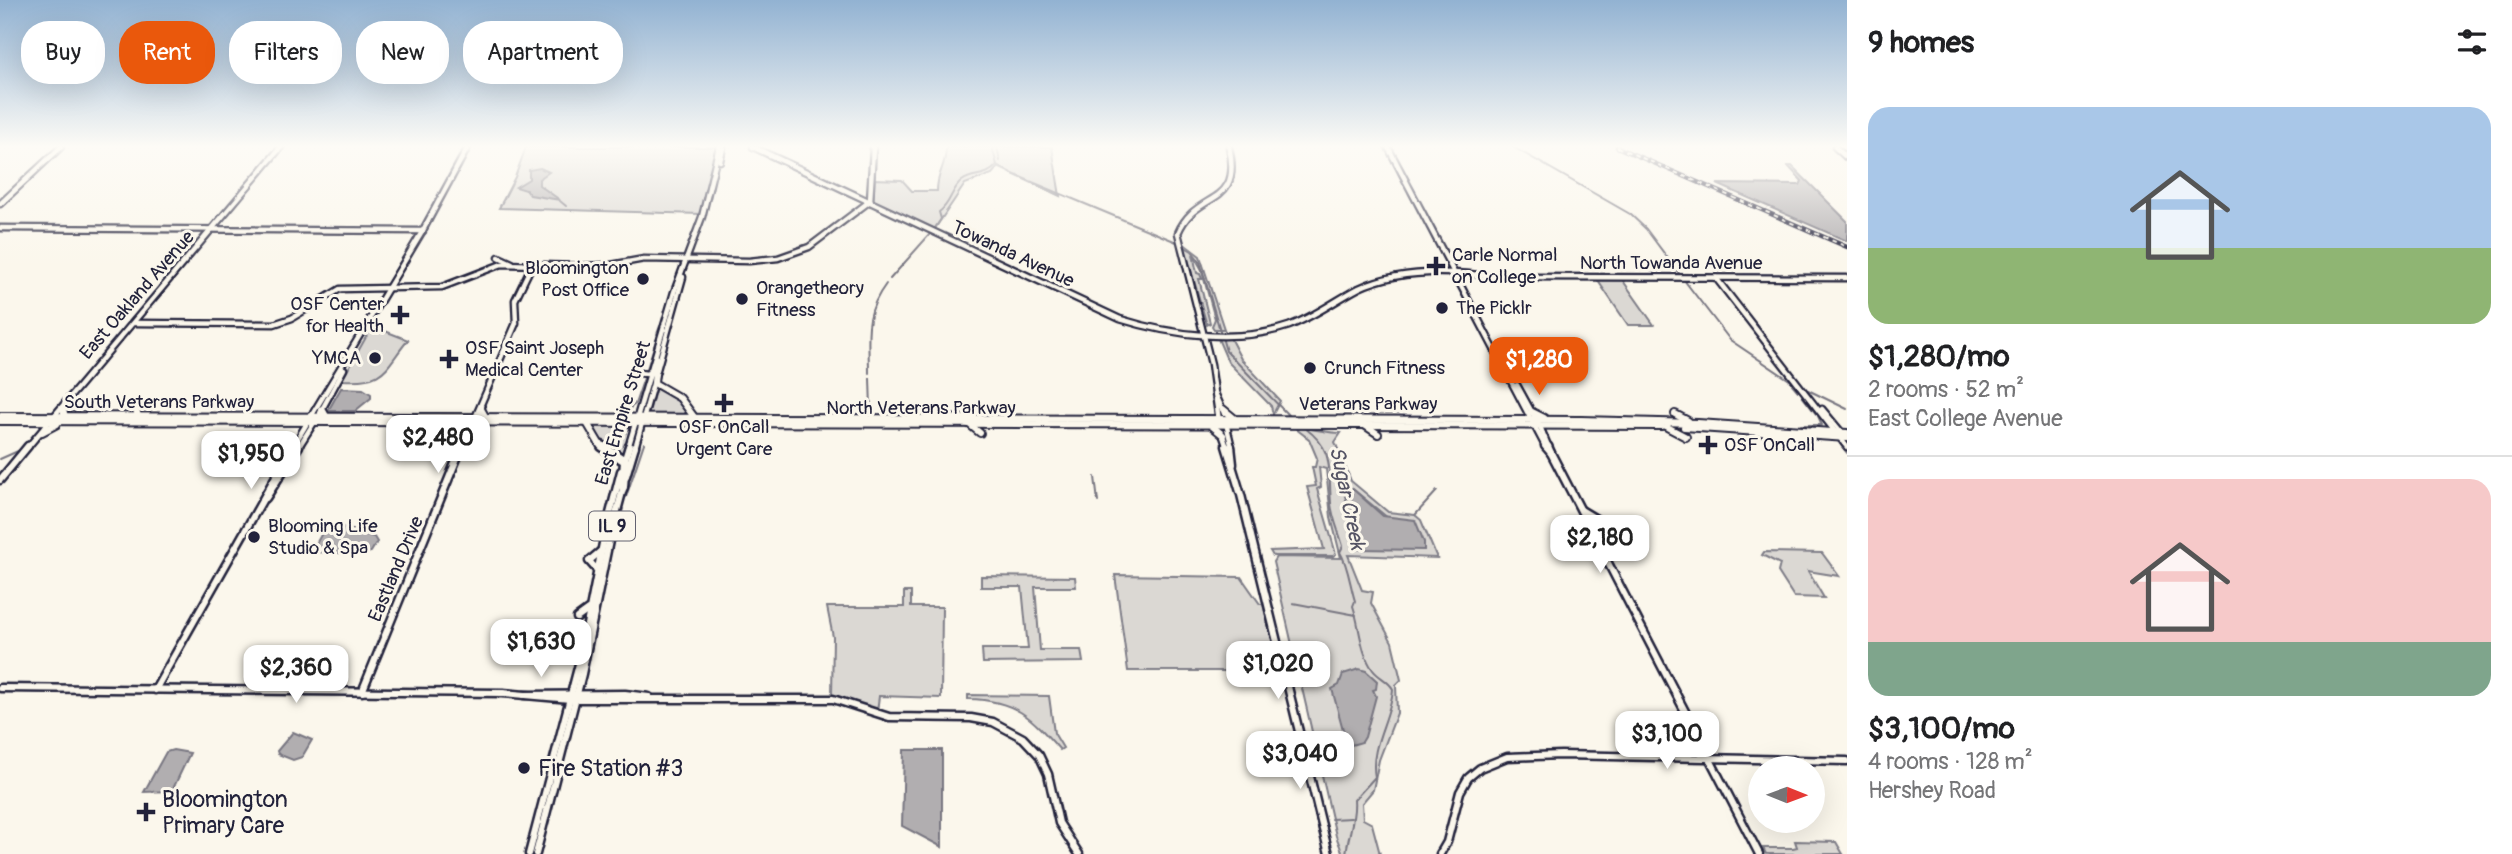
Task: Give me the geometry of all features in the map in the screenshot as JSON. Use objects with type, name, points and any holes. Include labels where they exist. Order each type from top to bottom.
[{"type":"highway","points":[[654,381],[657,362]]},
{"type":"highway","points":[[654,381],[680,398],[694,418]]},
{"type":"highway","points":[[654,381],[680,394],[693,412],[704,421]]},
{"type":"highway","points":[[40,432],[61,408]]},
{"type":"highway","points":[[40,432],[62,412],[61,408]]},
{"type":"highway","points":[[113,418],[133,409],[139,418]]},
{"type":"highway","points":[[319,409],[296,421],[303,427],[314,423],[577,421],[627,418],[641,421]]},
{"type":"highway","points":[[314,423],[319,409]]},
{"type":"highway","points":[[1220,410],[1237,422],[1226,434],[1208,422],[1220,410]]},
{"type":"highway","points":[[1371,411],[1388,422],[1380,433],[1361,422],[1371,411]]},
{"type":"highway","points":[[1665,424],[1674,415],[1697,425]]},
{"type":"highway","name":"South Veterans Parkway","points":[[51,420],[139,418],[314,423]]},
{"type":"highway","points":[[577,421],[588,424],[694,418],[704,421]]},
{"type":"highway","name":"South Veterans Parkway","points":[[0,419],[296,421]]},
{"type":"highway","name":"Veterans Parkway","points":[[1282,422],[1305,419],[1361,422]]},
{"type":"highway","points":[[461,421],[477,421]]},
{"type":"highway","points":[[577,421],[586,429],[599,449],[624,464]]},
{"type":"highway","name":"North Veterans Parkway","points":[[641,421],[654,424],[704,421],[1313,424],[1522,422]]},
{"type":"highway","name":"North Veterans Parkway","points":[[704,421],[968,424],[1208,422]]},
{"type":"highway","points":[[1522,422],[1697,425],[1842,435]]},
{"type":"highway","points":[[1522,422],[1537,422]]},
{"type":"highway","points":[[588,424],[600,445],[624,464]]},
{"type":"highway","points":[[968,424],[982,433],[994,424]]},
{"type":"highway","points":[[1665,424],[1688,436],[1697,425]]},
{"type":"highway","points":[[623,487],[624,464]]},
{"type":"main road","points":[[0,204],[18,187]]},
{"type":"main road","name":"East Oakland Avenue","points":[[61,408],[249,187]]},
{"type":"main road","points":[[155,690],[250,521],[314,423],[319,409],[446,187]]},
{"type":"main road","name":"East Empire Street","points":[[665,337],[670,304],[710,187]]},
{"type":"main road","name":"Towanda Avenue","points":[[840,187],[1120,319],[1153,329],[1252,332]]},
{"type":"main road","points":[[134,323],[274,324],[295,317],[340,289],[442,287],[489,267],[515,264],[582,266],[663,259],[764,260],[794,254],[809,247],[870,201],[871,187]]},
{"type":"main road","points":[[1226,187],[1181,222],[1178,239],[1330,851]]},
{"type":"main road","points":[[1410,187],[1537,422],[1579,509],[1759,854]]},
{"type":"main road","points":[[861,197],[869,196],[871,192]]},
{"type":"main road","points":[[863,207],[877,205]]},
{"type":"main road","points":[[0,228],[423,231]]},
{"type":"main road","points":[[499,257],[515,264]]},
{"type":"main road","name":"East Empire Street","points":[[657,362],[687,260]]},
{"type":"main road","points":[[582,266],[602,270],[627,261]]},
{"type":"main road","name":"Eastland Drive","points":[[362,692],[459,458],[477,421],[516,321],[515,300],[532,265]]},
{"type":"main road","points":[[1252,332],[1294,323],[1376,282],[1413,277],[1458,277]]},
{"type":"main road","points":[[1458,277],[1482,327],[1537,422]]},
{"type":"main road","name":"North Towanda Avenue","points":[[1458,277],[1847,278]]},
{"type":"main road","points":[[1716,278],[1842,435]]},
{"type":"main road","points":[[1482,327],[1495,342]]},
{"type":"main road","points":[[654,381],[640,375],[649,373],[657,362]]},
{"type":"main road","name":"East Empire Street","points":[[536,854],[609,541],[654,381]]},
{"type":"main road","name":"East Empire Street","points":[[578,681],[601,551],[624,464],[641,421]]},
{"type":"main road","points":[[0,480],[40,432]]},
{"type":"main road","points":[[1826,434],[1842,435]]},
{"type":"main road","points":[[1579,509],[1596,519]]},
{"type":"main road","points":[[577,618],[591,608]]},
{"type":"main road","points":[[561,696],[578,681],[588,696]]},
{"type":"main road","points":[[0,688],[833,699],[889,717],[971,718],[993,722],[1023,738],[1039,755],[1050,780],[1059,823],[1079,854]]},
{"type":"main road","points":[[561,696],[571,708],[588,696]]},
{"type":"main road","name":"East Empire Street","points":[[529,854],[571,708]]},
{"type":"main road","points":[[1440,854],[1447,842],[1460,792],[1468,778],[1479,768],[1507,757],[1847,761]]},
{"type":"shaded area","points":[[510,187],[707,187],[701,214],[499,208]]},
{"type":"shaded area","points":[[874,187],[908,187],[912,191],[937,191],[937,187],[963,187],[934,230],[873,200]]},
{"type":"shaded area","points":[[1040,187],[1059,187],[1060,196]]},
{"type":"shaded area","points":[[1183,243],[1200,256],[1224,329],[1214,329],[1212,326],[1215,319],[1201,268],[1193,254],[1197,273],[1202,279],[1199,279],[1210,323],[1207,325]]},
{"type":"shaded area","points":[[1596,278],[1621,278],[1654,325],[1628,325]]},
{"type":"shaded area","name":"YMCA","points":[[370,330],[385,331],[408,340],[388,366],[376,376],[342,380]]},
{"type":"shaded area","points":[[1216,334],[1228,334],[1241,359],[1280,401],[1273,414],[1271,406],[1228,362]]},
{"type":"shaded area","points":[[656,387],[677,398],[690,416],[648,416]]},
{"type":"shaded area","points":[[592,425],[633,426],[624,458],[602,444]]},
{"type":"shaded area","points":[[1296,429],[1341,433],[1335,442],[1351,481],[1388,512],[1415,515],[1421,520],[1437,558],[1348,555],[1362,590],[1373,592],[1371,603],[1392,642],[1401,680],[1396,685],[1397,713],[1379,760],[1373,790],[1362,803],[1363,819],[1372,824],[1380,854],[1343,854],[1336,836],[1273,562],[1276,557],[1341,558],[1331,517],[1326,469],[1319,467],[1321,487],[1317,489],[1336,554],[1273,556],[1270,551],[1324,549],[1307,487],[1316,486],[1312,467],[1315,467],[1317,458],[1309,439]],"holes":[[[1343,481],[1388,518],[1356,546]]]},
{"type":"shaded area","points":[[1764,552],[1822,553],[1839,576],[1808,571],[1824,598],[1794,597],[1778,572],[1780,564],[1762,555]]},
{"type":"shaded area","points":[[1115,575],[1241,577],[1260,604],[1263,604],[1280,671],[1128,671]]},
{"type":"shaded area","points":[[981,576],[1075,577],[1076,587],[1035,587],[1040,650],[1081,650],[1083,662],[983,663],[982,649],[1028,649],[1022,587],[981,587]]},
{"type":"shaded area","points":[[904,592],[911,592],[911,607],[942,607],[941,698],[879,696],[877,712],[832,695],[833,637],[827,607],[904,607]]},
{"type":"shaded area","points":[[968,695],[1049,696],[1054,733],[1063,748],[1060,750],[1021,712],[999,703],[968,699]]},
{"type":"shaded area","points":[[1795,841],[1836,842],[1843,854],[1766,854],[1763,848],[1793,848],[1797,847]]},
{"type":"water","points":[[516,187],[542,187],[560,200],[530,195],[526,190]]},
{"type":"water","points":[[1724,187],[1813,187],[1847,221],[1847,241]]},
{"type":"water","points":[[341,388],[363,389],[371,394],[371,398],[355,411],[328,411]]},
{"type":"water","points":[[1342,482],[1383,516],[1415,520],[1424,542],[1424,550],[1357,549]]},
{"type":"water","points":[[326,526],[343,527],[374,537],[377,542],[371,552],[363,554],[316,552],[313,549]]},
{"type":"water","points":[[1359,669],[1366,671],[1377,681],[1376,689],[1373,690],[1376,696],[1365,737],[1362,742],[1351,745],[1345,737],[1332,689],[1339,685],[1343,674]]},
{"type":"water","points":[[293,732],[312,740],[302,757],[293,760],[278,754],[277,751]]},
{"type":"water","points":[[173,750],[190,753],[172,791],[144,792],[166,752]]},
{"type":"water","points":[[904,750],[942,750],[942,847],[902,826]]},
{"type":"waterway","name":"Sugar Creek","points":[[935,228],[941,219],[939,212],[956,187]]},
{"type":"waterway","name":"Sugar Creek","points":[[1044,187],[1179,243]]},
{"type":"waterway","points":[[1583,187],[1630,214],[1646,229],[1681,276]]},
{"type":"waterway","points":[[560,201],[566,206]]},
{"type":"waterway","name":"Sugar Creek","points":[[890,279],[930,234]]},
{"type":"waterway","name":"Sugar Creek","points":[[1183,246],[1192,251],[1200,262],[1226,351],[1289,416]]},
{"type":"waterway","points":[[1684,280],[1730,340],[1794,383]]},
{"type":"waterway","name":"Sugar Creek","points":[[869,373],[868,337],[871,316],[886,284]]},
{"type":"waterway","points":[[657,334],[660,326]]},
{"type":"waterway","points":[[646,372],[656,340]]},
{"type":"waterway","points":[[623,414],[635,404],[644,378]]},
{"type":"waterway","name":"Sugar Creek","points":[[870,378],[871,409]]},
{"type":"waterway","points":[[1792,384],[1798,391]]},
{"type":"waterway","points":[[1808,390],[1847,409]]},
{"type":"waterway","points":[[1802,396],[1816,414]]},
{"type":"waterway","points":[[1801,425],[1822,425],[1818,416]]},
{"type":"waterway","name":"Sugar Creek","points":[[1305,428],[1315,436],[1326,452],[1332,508],[1343,546],[1340,552],[1355,601],[1355,615]]},
{"type":"waterway","points":[[626,497],[644,443]]},
{"type":"waterway","points":[[1840,444],[1847,453]]},
{"type":"waterway","points":[[0,459],[18,451]]},
{"type":"waterway","points":[[1095,477],[1098,502]]},
{"type":"waterway","points":[[1416,514],[1437,491]]},
{"type":"waterway","points":[[618,526],[623,509]]},
{"type":"waterway","points":[[1293,603],[1355,615]]},
{"type":"waterway","name":"Sugar Creek","points":[[1346,854],[1354,800],[1375,777],[1375,755],[1393,689],[1369,663],[1355,615]]},
{"type":"waterway","name":"Sugar Creek","points":[[1331,819],[1351,818]]},
{"type":"railway","points":[[1709,187],[1847,247]]},
{"type":"place","name":"Carle Normal on College","points":[[1436,266]]},
{"type":"place","name":"Bloomington Post Office","points":[[643,279]]},
{"type":"place","name":"Orangetheory Fitness","points":[[742,299]]},
{"type":"place","name":"The Picklr","points":[[1442,308]]},
{"type":"place","name":"OSF Center for Health","points":[[400,315]]},
{"type":"place","name":"YMCA","points":[[375,358]]},
{"type":"place","name":"OSF Saint Joseph Medical Center","points":[[449,359]]},
{"type":"place","name":"Crunch Fitness","points":[[1310,368]]},
{"type":"place","name":"OSF OnCall Urgent Care","points":[[724,403]]},
{"type":"place","name":"OSF OnCall","points":[[1708,445]]},
{"type":"place","name":"Blooming Life Studio & Spa","points":[[254,537]]},
{"type":"place","name":"Fire Station #3","points":[[524,768]]},
{"type":"place","name":"Bloomington Primary Care","points":[[146,812]]}]
